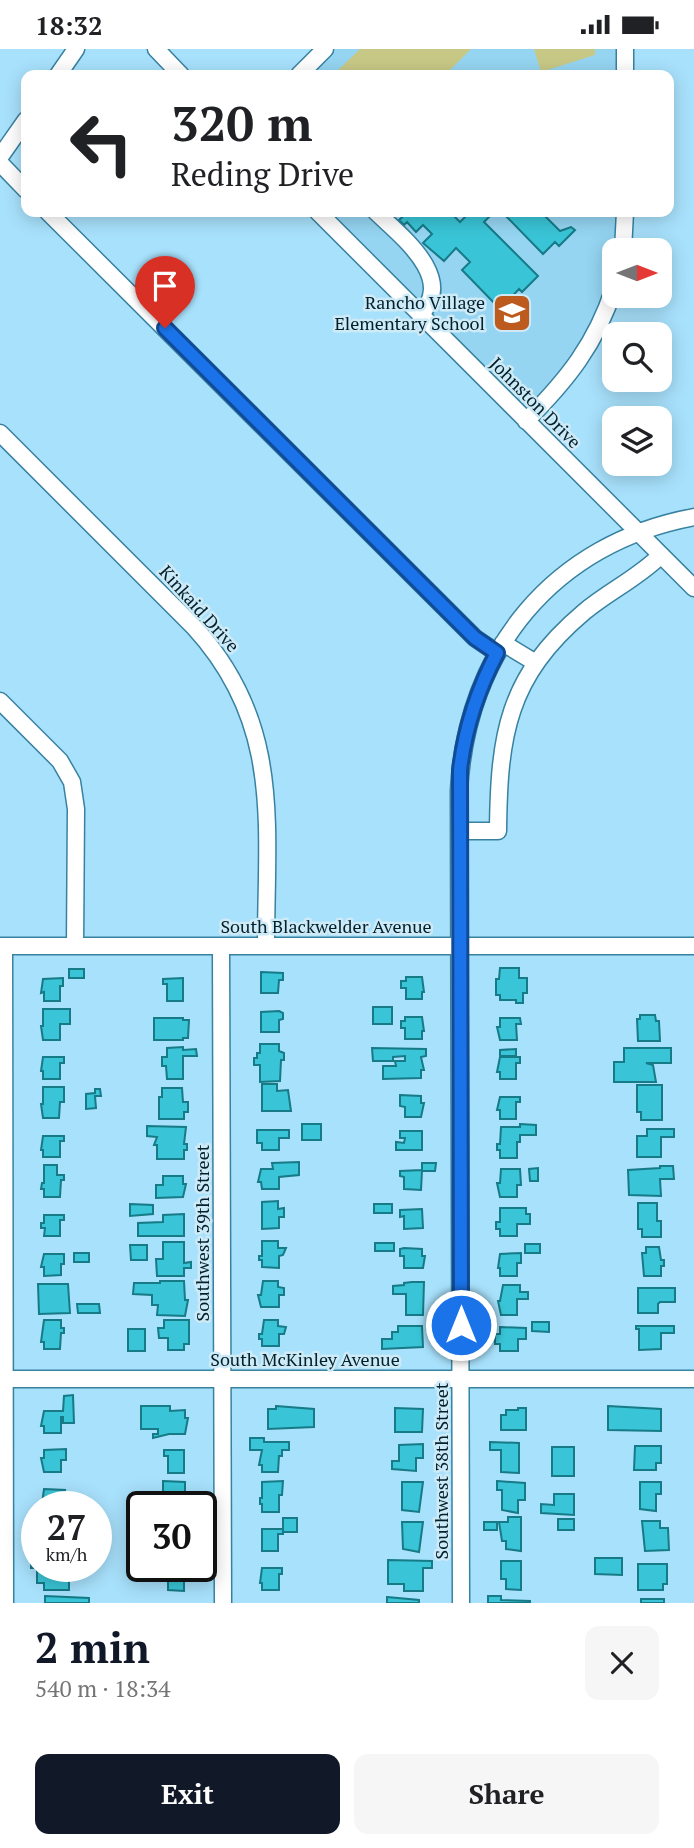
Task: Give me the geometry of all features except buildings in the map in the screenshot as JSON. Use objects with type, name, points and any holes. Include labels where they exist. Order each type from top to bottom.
[{"type":"street","points":[[61,70],[76,49]]},
{"type":"street","points":[[156,49],[176,70]]},
{"type":"street","points":[[304,70],[325,49]]},
{"type":"street","points":[[625,49],[625,70]]},
{"type":"street","points":[[0,157],[21,127]]},
{"type":"street","points":[[0,163],[21,185]]},
{"type":"street","points":[[53,217],[475,638],[536,663]]},
{"type":"street","name":"Johnston Drive","points":[[324,217],[694,588]]},
{"type":"street","points":[[381,217],[421,258],[430,273],[432,296],[420,315]]},
{"type":"street","points":[[624,238],[625,217]]},
{"type":"street","points":[[526,421],[582,358],[606,308]]},
{"type":"street","name":"Kinkaid Drive","points":[[0,433],[194,627],[219,657],[246,704],[259,744],[265,783],[266,946]]},
{"type":"street","name":"Southwest 38th Street","points":[[461,1603],[459,831],[460,770],[465,736],[474,702],[500,648],[523,614],[551,584],[588,557],[637,532],[694,517]]},
{"type":"street","points":[[459,831],[498,831],[498,773],[502,744],[516,700],[536,663],[585,611],[645,571],[661,555]]},
{"type":"street","points":[[0,701],[60,761],[72,782],[76,809],[75,946]]},
{"type":"street","points":[[2,946],[5,1603]]},
{"type":"street","name":"South Blackwelder Avenue","points":[[2,946],[694,946]]},
{"type":"street","name":"Southwest 39th Street","points":[[221,946],[223,1603]]},
{"type":"street","name":"South McKinley Avenue","points":[[2,1379],[694,1379]]},
{"type":"shaded area","points":[[336,49],[617,49],[617,70],[314,70]]},
{"type":"shaded area","name":"Rancho Village Elementary School","points":[[332,217],[617,217],[614,238],[602,238],[602,297],[578,348],[540,394],[535,398],[519,401]]},
{"type":"green space","points":[[360,49],[471,49],[450,70],[338,70]]},
{"type":"green space","points":[[534,49],[595,49],[595,55],[540,70]]},
{"type":"place","name":"Rancho Village Elementary School","points":[[512,313]]},
{"type":"route","points":[[165,328],[475,638],[497,653],[474,702],[460,770],[461,1325]]}]
